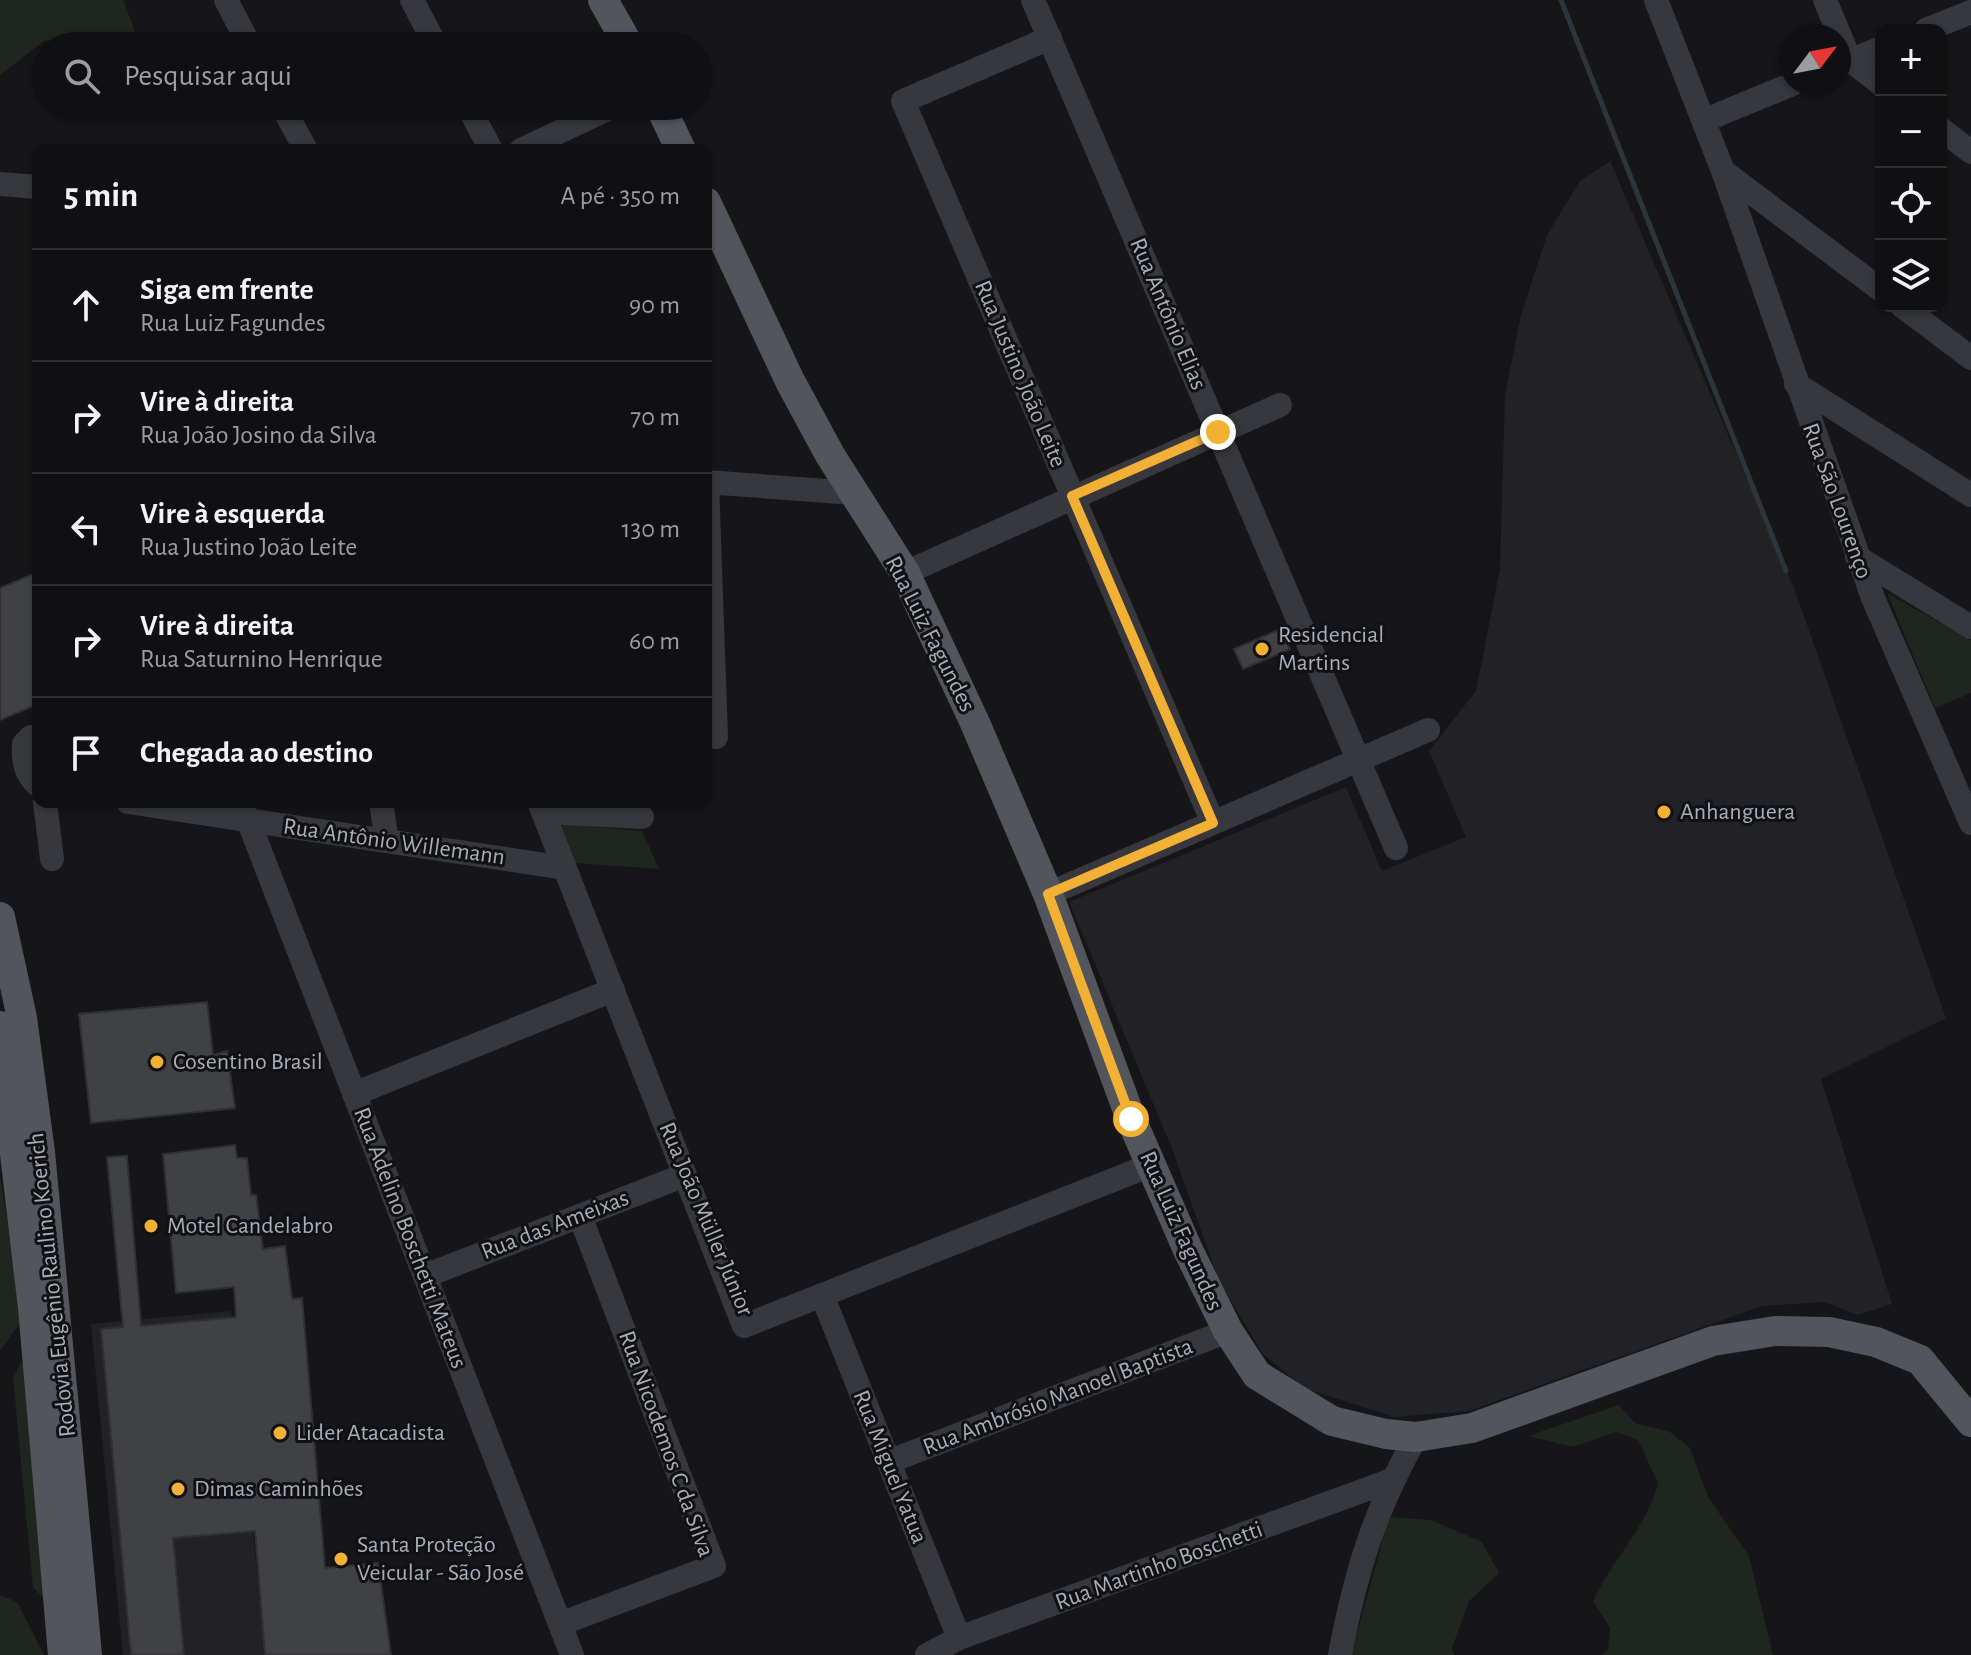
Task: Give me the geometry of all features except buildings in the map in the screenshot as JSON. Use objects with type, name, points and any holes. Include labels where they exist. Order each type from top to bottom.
[{"type":"main road","points":[[606,2],[622,32]]},
{"type":"main road","points":[[667,120],[678,144]]},
{"type":"main road","name":"Rua Luiz Fagundes","points":[[712,215],[790,381],[854,493],[905,573],[975,723],[1048,894],[1151,1165],[1228,1331],[1257,1375],[1332,1421],[1386,1434],[1416,1437],[1472,1428],[1688,1348],[1775,1331],[1829,1332],[1904,1351],[1920,1360],[1971,1422]]},
{"type":"main road","name":"Rodovia Eugênio Raulino Koerich","points":[[0,917],[22,1018],[40,1152],[87,1655]]},
{"type":"main road","name":"Rodovia Eugênio Raulino Koerich","points":[[0,1026],[34,1321],[63,1655]]},
{"type":"street","points":[[226,0],[243,32]]},
{"type":"street","points":[[412,0],[429,32]]},
{"type":"street","name":"Rua Antônio Elias","points":[[1033,0],[1396,848]]},
{"type":"street","name":"Rua São Lourenço","points":[[1656,0],[1705,120],[1857,557],[1971,823]]},
{"type":"street","points":[[1825,0],[1832,24]]},
{"type":"street","points":[[1941,24],[1971,12]]},
{"type":"street","name":"Rua Justino João Leite","points":[[1050,38],[903,101],[1213,823]]},
{"type":"street","points":[[1851,60],[1875,50]]},
{"type":"street","points":[[1851,67],[1875,81]]},
{"type":"street","points":[[1705,120],[1779,90]]},
{"type":"street","points":[[290,120],[303,144]]},
{"type":"street","points":[[475,120],[488,144]]},
{"type":"street","points":[[534,144],[584,120]]},
{"type":"street","points":[[1947,134],[1971,152]]},
{"type":"street","points":[[1723,171],[1875,285]]},
{"type":"street","points":[[0,184],[32,187]]},
{"type":"street","points":[[1910,312],[1971,358]]},
{"type":"street","points":[[1796,384],[1971,495]]},
{"type":"street","points":[[905,573],[1280,405]]},
{"type":"street","points":[[712,482],[854,493]]},
{"type":"street","points":[[1857,557],[1971,627]]},
{"type":"street","points":[[712,624],[716,737]]},
{"type":"street","points":[[1048,894],[1428,730]]},
{"type":"street","points":[[32,737],[24,744],[23,754],[32,780]]},
{"type":"street","points":[[46,808],[52,859]]},
{"type":"street","name":"Rua Antônio Willemann","points":[[206,808],[245,811],[387,841],[565,868]]},
{"type":"street","points":[[382,808],[387,841]]},
{"type":"street","name":"Rua João Müller Júnior","points":[[541,808],[744,1326],[1151,1165]]},
{"type":"street","points":[[551,808],[642,817]]},
{"type":"street","name":"Rua Adelino Boschetti Mateus","points":[[245,811],[572,1655]]},
{"type":"street","points":[[354,1094],[613,990]]},
{"type":"street","name":"Rua das Ameixas","points":[[425,1276],[685,1175]]},
{"type":"street","name":"Rua Nicodemos C da Silva","points":[[560,1624],[714,1566],[580,1216]]},
{"type":"street","name":"Rua Miguel Yatua","points":[[822,1295],[959,1638]]},
{"type":"street","name":"Rua Ambrósio Manoel Baptista","points":[[888,1462],[1228,1331]]},
{"type":"street","points":[[1340,1655],[1365,1546],[1392,1480],[1416,1437]]},
{"type":"street","name":"Rua Martinho Boschetti","points":[[927,1655],[959,1638],[1392,1480]]},
{"type":"shaded area","points":[[0,0],[123,0],[135,32],[32,32],[32,50],[0,75]]},
{"type":"shaded area","name":"Anhanguera","points":[[1610,161],[1794,588],[1946,1018],[1821,1079],[1892,1304],[1858,1315],[1824,1302],[1762,1306],[1469,1411],[1394,1417],[1304,1388],[1263,1354],[1219,1281],[1171,1146],[1069,902],[1346,787],[1382,871],[1466,837],[1429,751],[1476,691],[1500,569],[1505,395],[1521,315],[1547,235],[1580,181]]},
{"type":"shaded area","points":[[1887,593],[1971,640],[1971,693],[1935,708]]},
{"type":"shaded area","points":[[558,824],[642,831],[659,869],[575,863]]},
{"type":"shaded area","points":[[0,1176],[23,1319],[0,1351]]},
{"type":"shaded area","name":"Dimas Caminhões","points":[[231,1311],[265,1655],[123,1655],[91,1324]]},
{"type":"shaded area","points":[[20,1364],[25,1364],[51,1604],[33,1588],[13,1378]]},
{"type":"shaded area","points":[[1619,1405],[1635,1423],[1670,1432],[1690,1448],[1708,1497],[1749,1556],[1773,1655],[1601,1655],[1608,1650],[1610,1628],[1593,1601],[1638,1529],[1658,1483],[1638,1440],[1616,1432],[1573,1447],[1528,1436]]},
{"type":"shaded area","points":[[1389,1517],[1431,1520],[1482,1542],[1499,1573],[1469,1601],[1452,1648],[1454,1655],[1351,1655]]},
{"type":"shaded area","points":[[0,1595],[17,1602],[44,1655],[0,1655]]},
{"type":"waterway","points":[[1561,0],[1786,571]]},
{"type":"place","name":"Residencial Martins","points":[[1262,649]]},
{"type":"place","name":"Anhanguera","points":[[1664,812]]},
{"type":"place","name":"Cosentino Brasil","points":[[157,1062]]},
{"type":"place","name":"Motel Candelabro","points":[[151,1226]]},
{"type":"place","name":"Lider Atacadista","points":[[280,1433]]},
{"type":"place","name":"Dimas Caminhões","points":[[178,1489]]},
{"type":"place","name":"Santa Proteção Veicular - São José","points":[[341,1559]]},
{"type":"route","points":[[1131,1119],[1048,894],[1213,823],[1072,496],[1218,432]]}]
